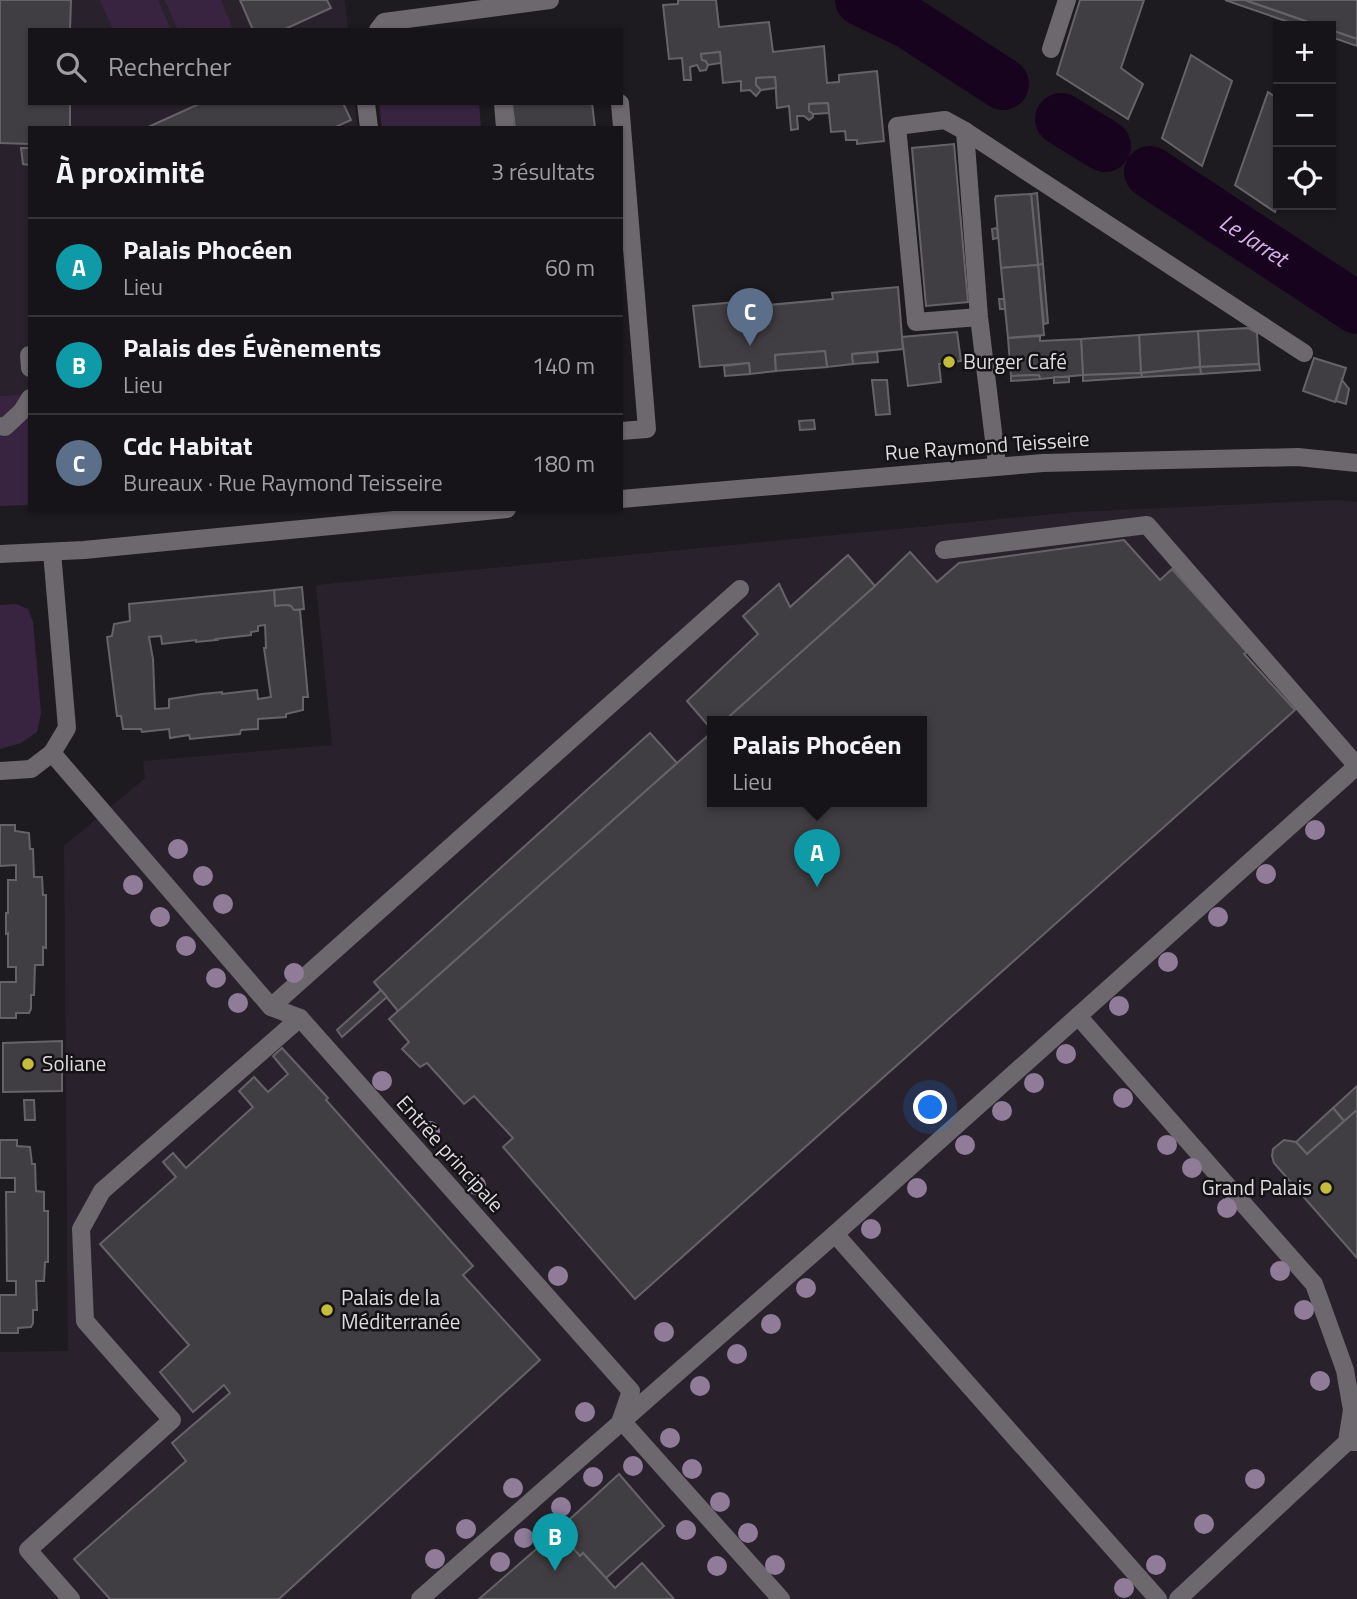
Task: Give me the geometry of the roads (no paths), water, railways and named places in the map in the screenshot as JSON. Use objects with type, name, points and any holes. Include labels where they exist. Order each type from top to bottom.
[{"type":"street","points":[[380,28],[384,22],[491,4],[550,0]]},
{"type":"street","points":[[1051,49],[1067,0]]},
{"type":"street","points":[[366,105],[369,126]]},
{"type":"street","points":[[503,105],[505,126]]},
{"type":"street","points":[[620,105],[622,126]]},
{"type":"street","points":[[979,317],[916,322],[897,126],[945,120],[965,131],[1304,353]]},
{"type":"street","points":[[965,131],[979,317],[997,465]]},
{"type":"street","points":[[623,138],[648,429],[623,431]]},
{"type":"street","points":[[0,426],[5,427],[28,401]]},
{"type":"street","name":"Rue Raymond Teisseire","points":[[623,499],[997,465],[1298,457],[1357,463]]},
{"type":"street","points":[[0,554],[52,552],[409,513],[458,511]]},
{"type":"street","points":[[420,1599],[835,1234],[1357,766],[1147,525],[944,550]]},
{"type":"street","points":[[0,771],[31,769],[52,752],[67,728],[52,552]]},
{"type":"street","points":[[271,1007],[740,589]]},
{"type":"street","name":"Entrée principale","points":[[52,752],[271,1007],[300,1018],[631,1391],[621,1420]]},
{"type":"street","points":[[1078,1016],[1314,1284],[1345,1370],[1352,1410],[1352,1442],[1178,1599]]},
{"type":"street","points":[[71,1599],[28,1550],[172,1420],[85,1321],[80,1229],[102,1191],[300,1018]]},
{"type":"street","points":[[835,1234],[1157,1599]]},
{"type":"street","points":[[621,1420],[781,1599]]},
{"type":"waterway","name":"Le Jarret","points":[[861,0],[909,23],[1003,84]]},
{"type":"waterway","name":"Le Jarret","points":[[1061,119],[1105,146]]},
{"type":"waterway","name":"Le Jarret","points":[[1150,172],[1357,308]]},
{"type":"place","name":"Cdc Habitat","points":[[750,346]]},
{"type":"place","name":"Burger Café","points":[[949,362]]},
{"type":"place","name":"Palais Phocéen","points":[[817,887]]},
{"type":"place","name":"Soliane","points":[[28,1064]]},
{"type":"place","name":"Grand Palais","points":[[1326,1188]]},
{"type":"place","name":"Palais de la Méditerranée","points":[[327,1310]]},
{"type":"place","name":"Palais des Évènements","points":[[555,1571]]}]
